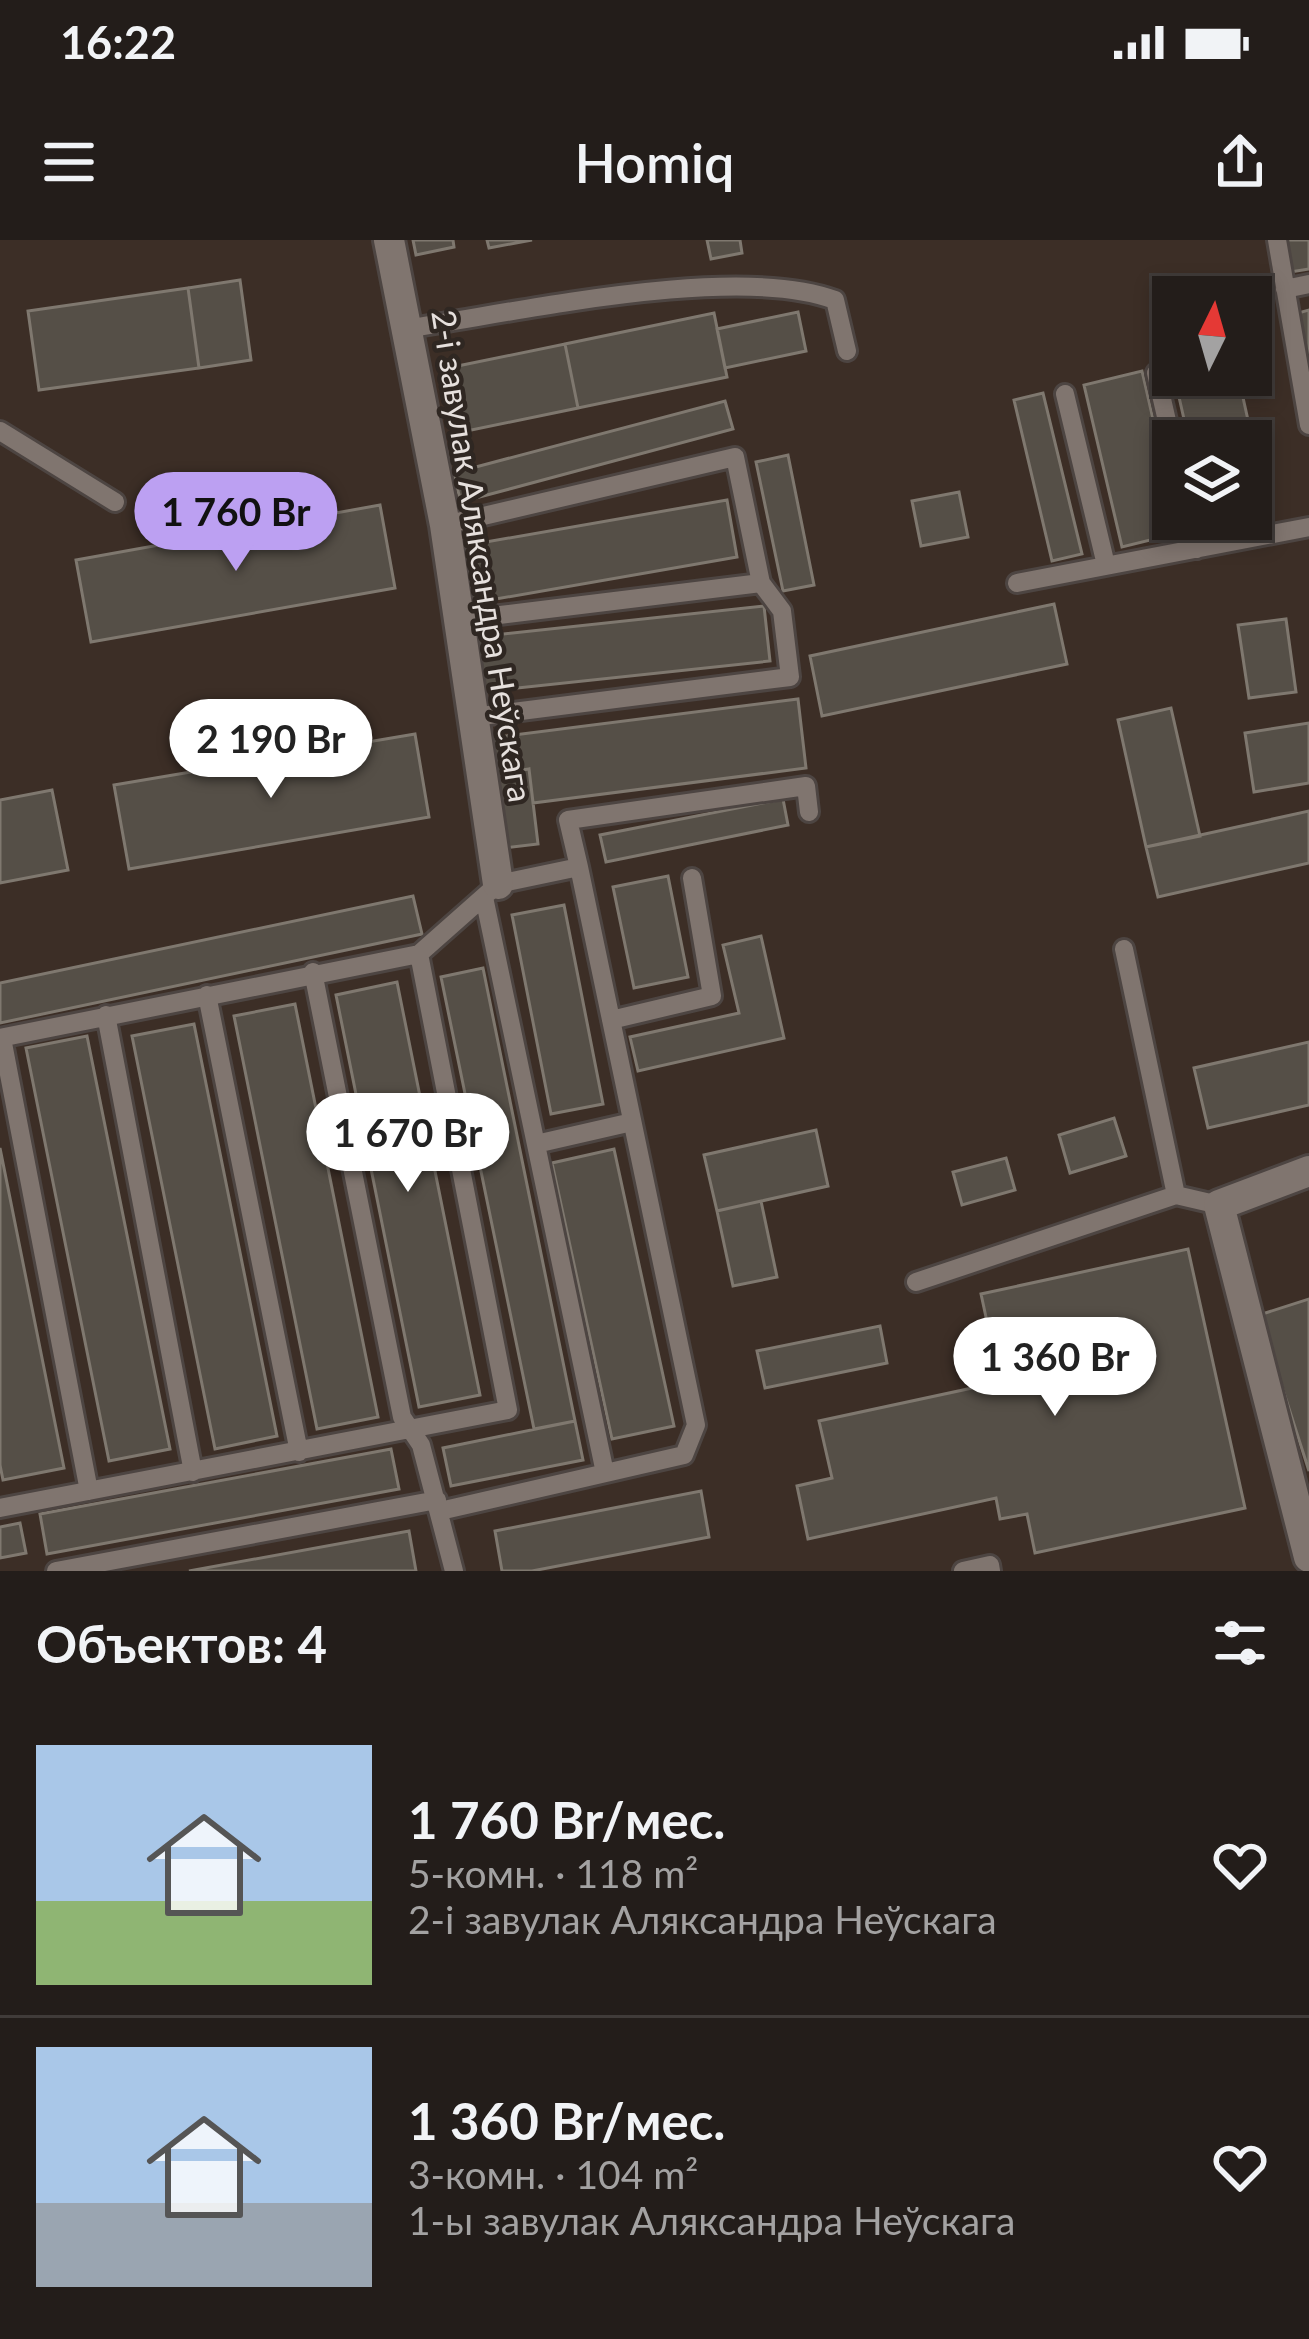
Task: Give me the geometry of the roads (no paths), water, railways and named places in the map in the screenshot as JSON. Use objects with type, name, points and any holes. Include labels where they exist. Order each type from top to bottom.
[{"type":"street","name":"2-і завулак Аляксандра Неўскага","points":[[389,240],[410,328],[445,525],[473,717],[491,891]]},
{"type":"street","points":[[1309,1171],[1219,1205],[1309,1557]]},
{"type":"lane","points":[[1277,240],[1309,423]]},
{"type":"lane","points":[[1285,289],[1309,284]]},
{"type":"lane","points":[[410,328],[674,289],[808,290],[835,300],[847,351]]},
{"type":"lane","points":[[1065,394],[1106,566]]},
{"type":"lane","points":[[0,431],[115,502]]},
{"type":"lane","points":[[445,525],[735,457],[761,583],[782,611],[790,677],[473,717]]},
{"type":"lane","points":[[1017,583],[1309,527]]},
{"type":"lane","points":[[1195,540],[1197,549]]},
{"type":"lane","points":[[459,620],[761,583]]},
{"type":"lane","points":[[56,1571],[438,1506],[684,1455],[695,1426],[568,820],[806,786],[809,812]]},
{"type":"lane","points":[[89,1491],[1,1038],[419,954],[491,891],[579,867]]},
{"type":"lane","points":[[611,1020],[712,996],[692,878]]},
{"type":"lane","points":[[491,891],[536,1144],[605,1473]]},
{"type":"lane","points":[[1124,950],[1176,1196]]},
{"type":"lane","points":[[0,1508],[508,1410],[419,954]]},
{"type":"lane","points":[[313,972],[402,1417],[412,1431],[438,1506],[454,1571]]},
{"type":"lane","points":[[207,994],[299,1452]]},
{"type":"lane","points":[[106,1016],[193,1472]]},
{"type":"lane","points":[[536,1144],[632,1122]]},
{"type":"lane","points":[[916,1282],[1176,1196],[1219,1205]]},
{"type":"lane","points":[[963,1571],[990,1565],[991,1571]]}]
